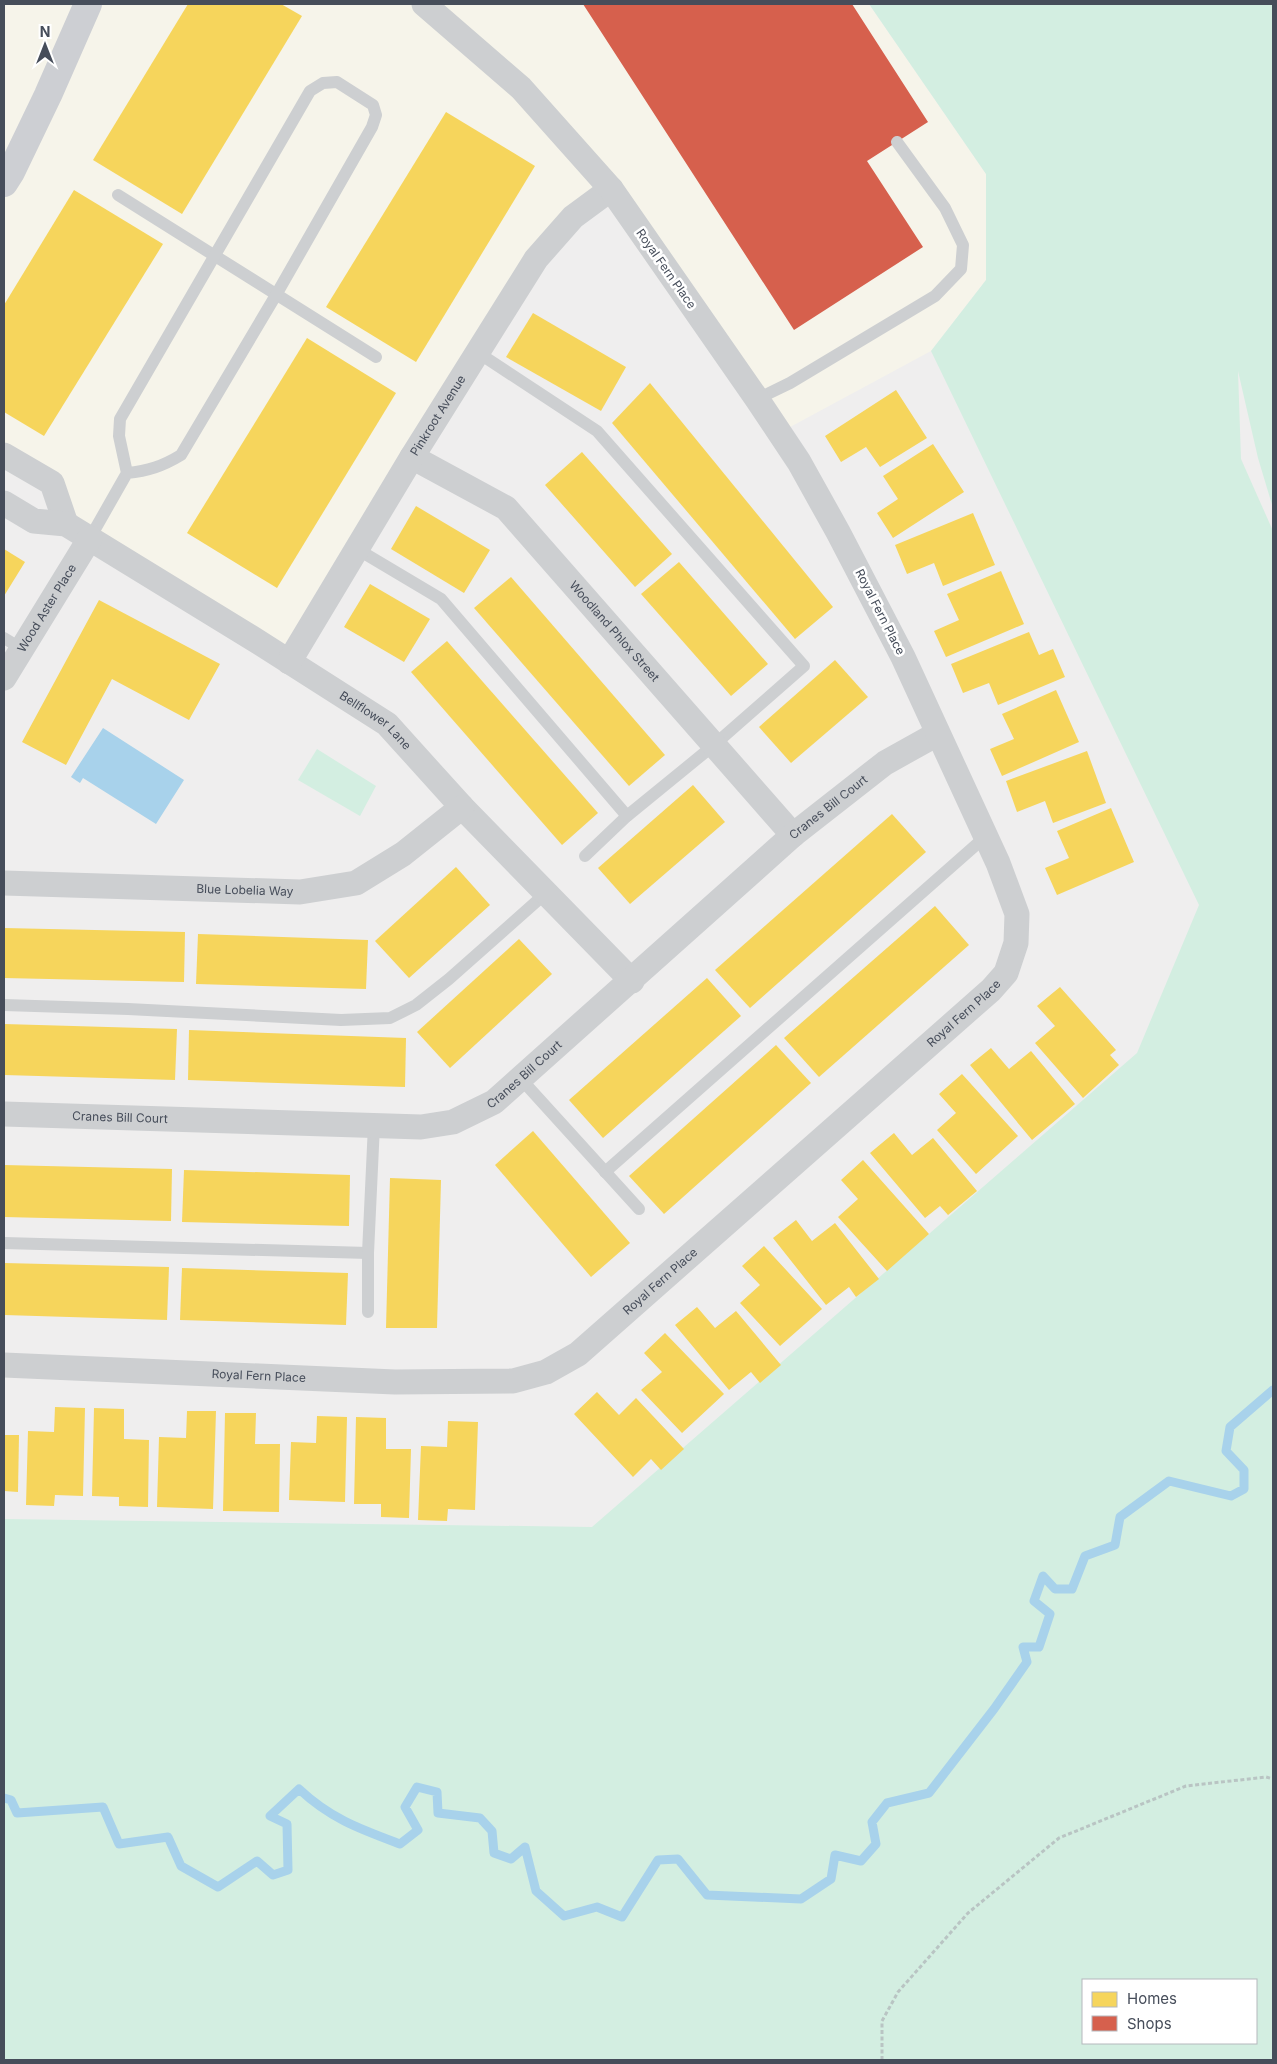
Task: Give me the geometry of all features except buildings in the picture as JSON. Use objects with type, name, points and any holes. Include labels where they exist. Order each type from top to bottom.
[{"type":"street","points":[[4,183],[48,95],[88,4]]},
{"type":"street","name":"Royal Fern Place","points":[[4,1365],[395,1382],[513,1381],[546,1372],[578,1354],[991,990],[1006,973],[1016,943],[1017,914],[986,837],[903,657],[799,462],[611,189],[521,88],[424,4]]},
{"type":"street","name":"Pinkroot Avenue","points":[[289,662],[412,457],[536,259],[573,217],[611,189]]},
{"type":"street","points":[[4,456],[52,483],[66,524]]},
{"type":"street","name":"Woodland Phlox Street","points":[[412,457],[506,508],[793,834]]},
{"type":"street","name":"Bellflower Lane","points":[[4,503],[34,521],[66,524],[387,724],[462,808],[632,981]]},
{"type":"street","name":"Wood Aster Place","points":[[4,678],[13,643],[90,538]]},
{"type":"street","name":"Cranes Bill Court","points":[[4,1114],[421,1127],[453,1122],[494,1102],[632,981],[793,834],[885,764],[937,734]]},
{"type":"street","name":"Blue Lobelia Way","points":[[4,882],[300,892],[356,883],[403,854],[462,808]]},
{"type":"lane","points":[[90,538],[127,473],[119,436],[120,419],[310,91],[323,84],[337,82],[373,105],[376,115],[372,127],[276,295],[181,455],[167,464],[153,469],[127,473]]},
{"type":"lane","points":[[757,399],[804,375],[936,296],[961,269],[963,245],[945,208],[897,142]]},
{"type":"lane","points":[[118,195],[376,358]]},
{"type":"lane","points":[[477,352],[597,431],[804,666],[714,745],[627,816],[585,856]]},
{"type":"lane","points":[[357,550],[441,598],[627,816]]},
{"type":"lane","points":[[605,1172],[986,837]]},
{"type":"lane","points":[[4,1005],[128,1009],[341,1020],[390,1018],[416,1004],[449,979],[546,893]]},
{"type":"lane","points":[[521,1079],[639,1209]]},
{"type":"lane","points":[[368,1312],[368,1253],[374,1126]]},
{"type":"lane","points":[[4,1243],[368,1253]]},
{"type":"path","points":[[882,2060],[882,2021],[898,1992],[968,1913],[1059,1838],[1186,1786],[1266,1777],[1273,1779]]},
{"type":"shaded area","points":[[4,4],[869,4],[986,174],[986,280],[931,351],[779,433],[611,189],[573,217],[289,662],[66,524],[52,483],[4,455]]},
{"type":"green space","points":[[869,4],[1273,4],[1273,508],[1258,458],[1238,371],[1241,459],[1273,531],[1273,2060],[4,2060],[4,1519],[592,1527],[1137,1053],[1199,905],[931,351],[986,280],[986,174]]},
{"type":"green space","points":[[317,749],[376,786],[360,816],[298,780]]},
{"type":"water","points":[[103,728],[184,780],[156,824],[83,778],[80,783],[71,777]]},
{"type":"waterway","points":[[4,1798],[11,1800],[17,1813],[103,1807],[119,1844],[168,1837],[181,1866],[218,1887],[257,1861],[273,1875],[288,1870],[287,1824],[270,1816],[299,1789],[334,1816],[400,1844],[418,1830],[405,1807],[417,1787],[437,1792],[438,1813],[480,1818],[492,1831],[494,1853],[511,1859],[525,1847],[536,1891],[564,1916],[597,1907],[622,1917],[658,1860],[678,1859],[707,1895],[801,1899],[831,1879],[835,1855],[861,1861],[876,1844],[872,1822],[887,1803],[929,1793],[994,1709],[1027,1662],[1023,1647],[1039,1647],[1050,1614],[1034,1601],[1043,1576],[1055,1589],[1072,1589],[1085,1556],[1115,1545],[1120,1517],[1169,1481],[1231,1496],[1244,1489],[1244,1470],[1226,1451],[1230,1427],[1273,1390]]}]
